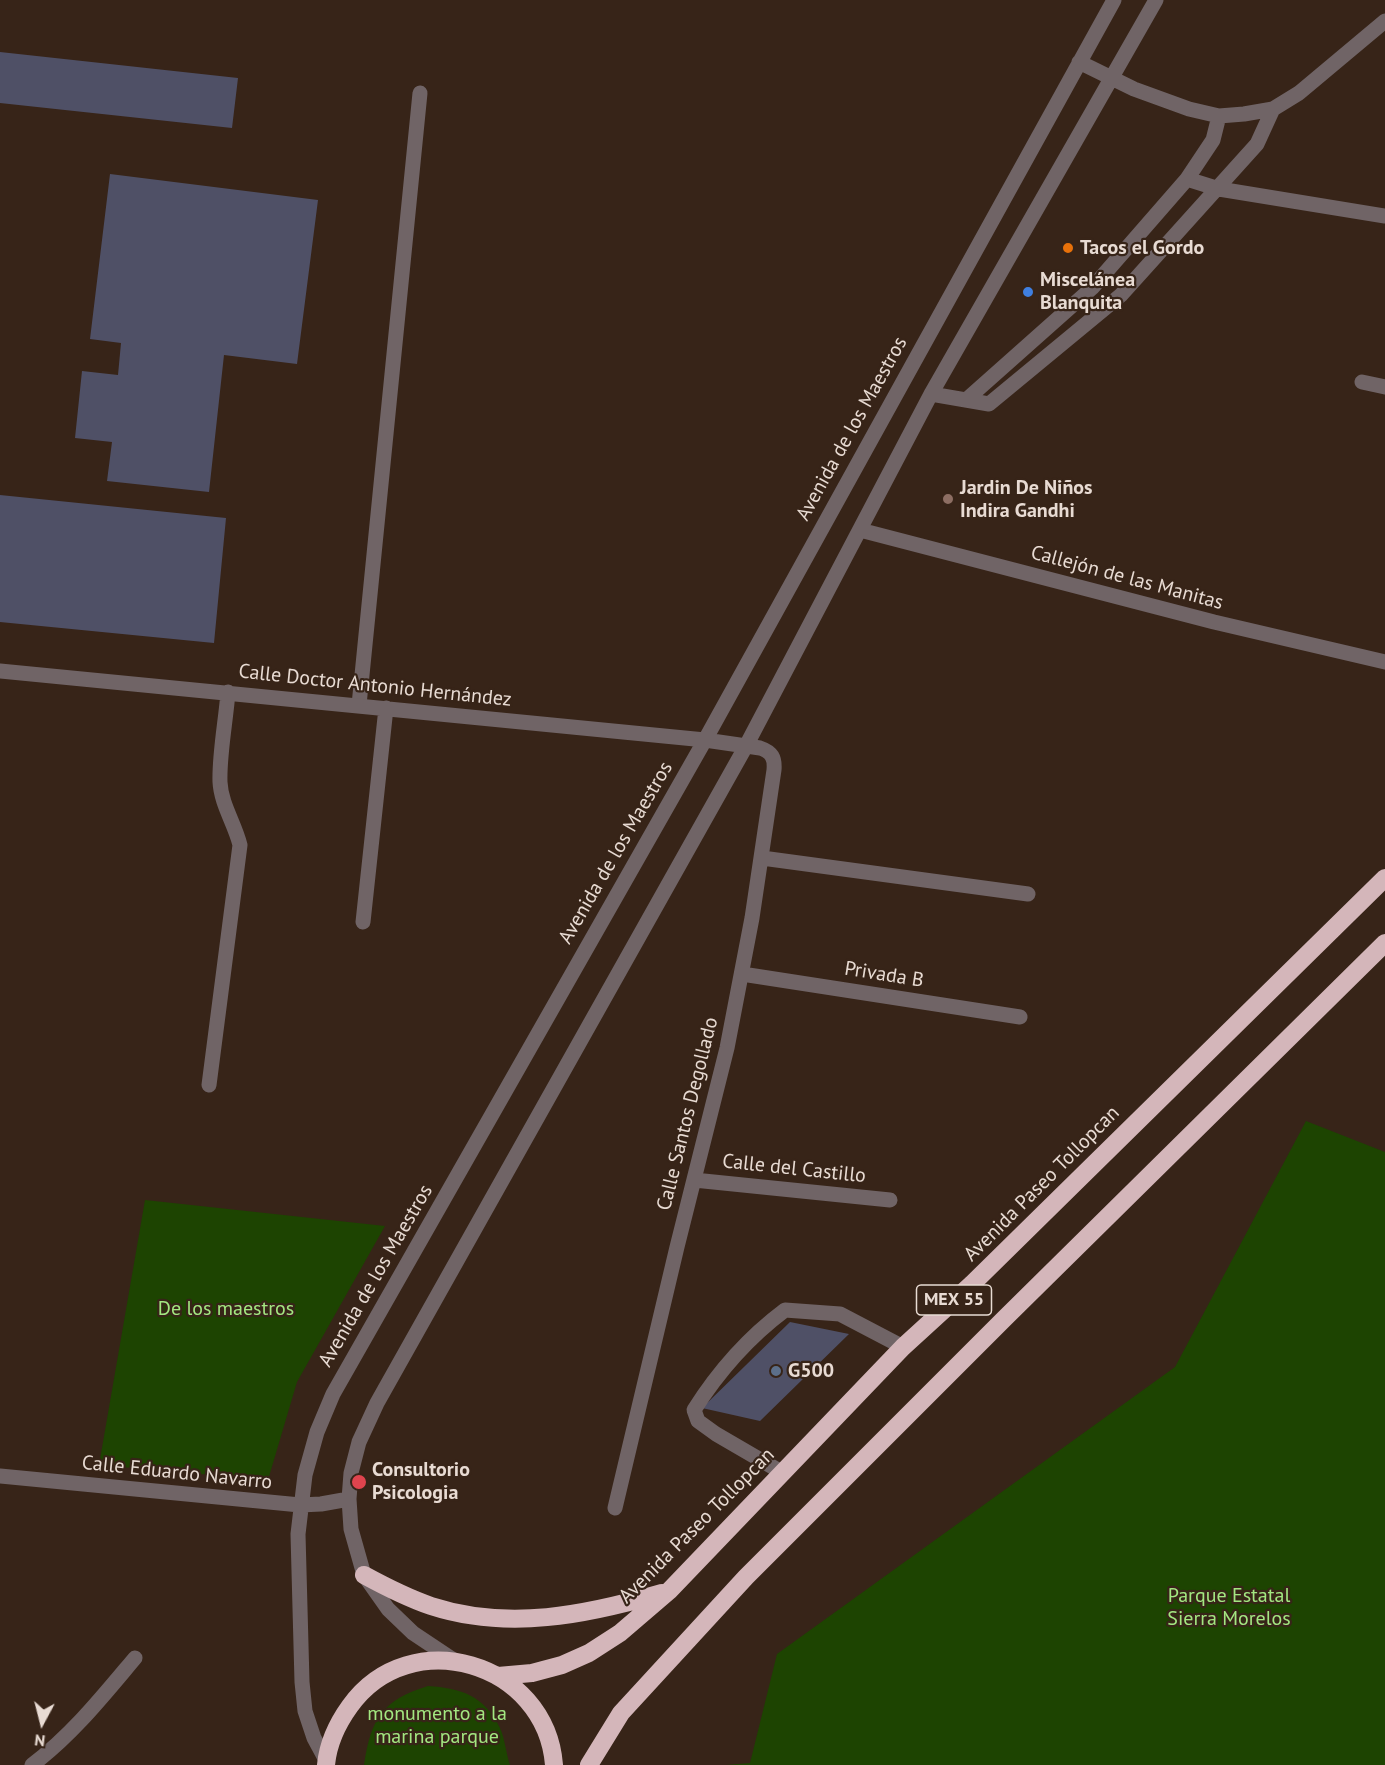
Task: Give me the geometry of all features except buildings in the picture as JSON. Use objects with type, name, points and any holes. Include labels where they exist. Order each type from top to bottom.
[{"type":"highway","name":"Avenida Paseo Tollopcan","points":[[498,1676],[532,1673],[562,1665],[588,1653],[620,1633],[669,1591],[903,1347],[972,1284],[1385,878]]},
{"type":"highway","name":"MEX 55","points":[[589,1765],[621,1713],[746,1577],[1385,943]]},
{"type":"highway","points":[[364,1575],[396,1592],[432,1606],[467,1615],[520,1620],[579,1614],[669,1591]]},
{"type":"highway","points":[[327,1763],[331,1741],[339,1721],[357,1695],[392,1670],[432,1660],[455,1661],[477,1666],[498,1676],[518,1690],[535,1710],[547,1734],[554,1765]]},
{"type":"street","name":"Avenida de los Maestros","points":[[327,1763],[305,1711],[302,1683],[298,1534],[305,1475],[317,1432],[333,1394],[705,740],[1114,0]]},
{"type":"street","points":[[455,1661],[413,1633],[388,1609],[364,1575],[351,1529],[349,1499],[351,1473],[359,1442],[377,1403],[746,746],[931,394],[1156,0]]},
{"type":"street","points":[[1079,62],[1110,78],[1189,109],[1219,116],[1244,114],[1273,109],[1320,77],[1385,21]]},
{"type":"street","points":[[359,705],[420,93]]},
{"type":"street","points":[[931,394],[989,404],[1121,295],[1219,189],[1257,144],[1273,109]]},
{"type":"street","points":[[966,400],[1092,288],[1187,179],[1213,140],[1219,116]]},
{"type":"street","points":[[1187,179],[1219,189],[1385,216]]},
{"type":"street","points":[[1362,382],[1385,387]]},
{"type":"street","name":"Callejón de las Manitas","points":[[860,530],[1202,619],[1385,662]]},
{"type":"street","name":"Calle Doctor Antonio Hernández","points":[[0,671],[359,705],[746,746]]},
{"type":"street","points":[[209,1085],[240,845],[234,823],[224,801],[220,782],[228,692]]},
{"type":"street","points":[[363,922],[386,708]]},
{"type":"street","name":"Calle Santos Degollado","points":[[615,1508],[728,1048],[762,858],[775,763],[769,750],[746,746]]},
{"type":"street","points":[[762,858],[1028,894]]},
{"type":"street","name":"Privada B","points":[[742,974],[1020,1017]]},
{"type":"street","name":"Calle del Castillo","points":[[694,1180],[890,1200]]},
{"type":"street","points":[[783,1473],[698,1421],[694,1410],[711,1383],[735,1357],[769,1322],[785,1310],[840,1314],[903,1347]]},
{"type":"street","name":"Calle Eduardo Navarro","points":[[0,1476],[300,1505],[349,1499]]},
{"type":"street","points":[[32,1765],[80,1723],[135,1658]]},
{"type":"green space","name":"Parque Estatal Sierra Morelos","points":[[1306,1121],[1385,1152],[1385,1765],[726,1765],[750,1763],[777,1654],[1175,1367]]},
{"type":"green space","name":"De los maestros","points":[[145,1200],[385,1226],[297,1382],[268,1480],[99,1465]]},
{"type":"green space","name":"monumento a la marina parque","points":[[428,1686],[461,1692],[471,1696],[487,1708],[500,1728],[510,1765],[364,1765],[370,1735],[381,1714],[400,1698]]},
{"type":"place","name":"Tacos el Gordo","points":[[1068,248]]},
{"type":"place","name":"Miscelánea Blanquita","points":[[1028,292]]},
{"type":"place","name":"Jardin De Niños Indira Gandhi","points":[[948,499]]},
{"type":"place","name":"G500","points":[[776,1371]]},
{"type":"place","name":"Consultorio Psicologia","points":[[359,1482]]}]
